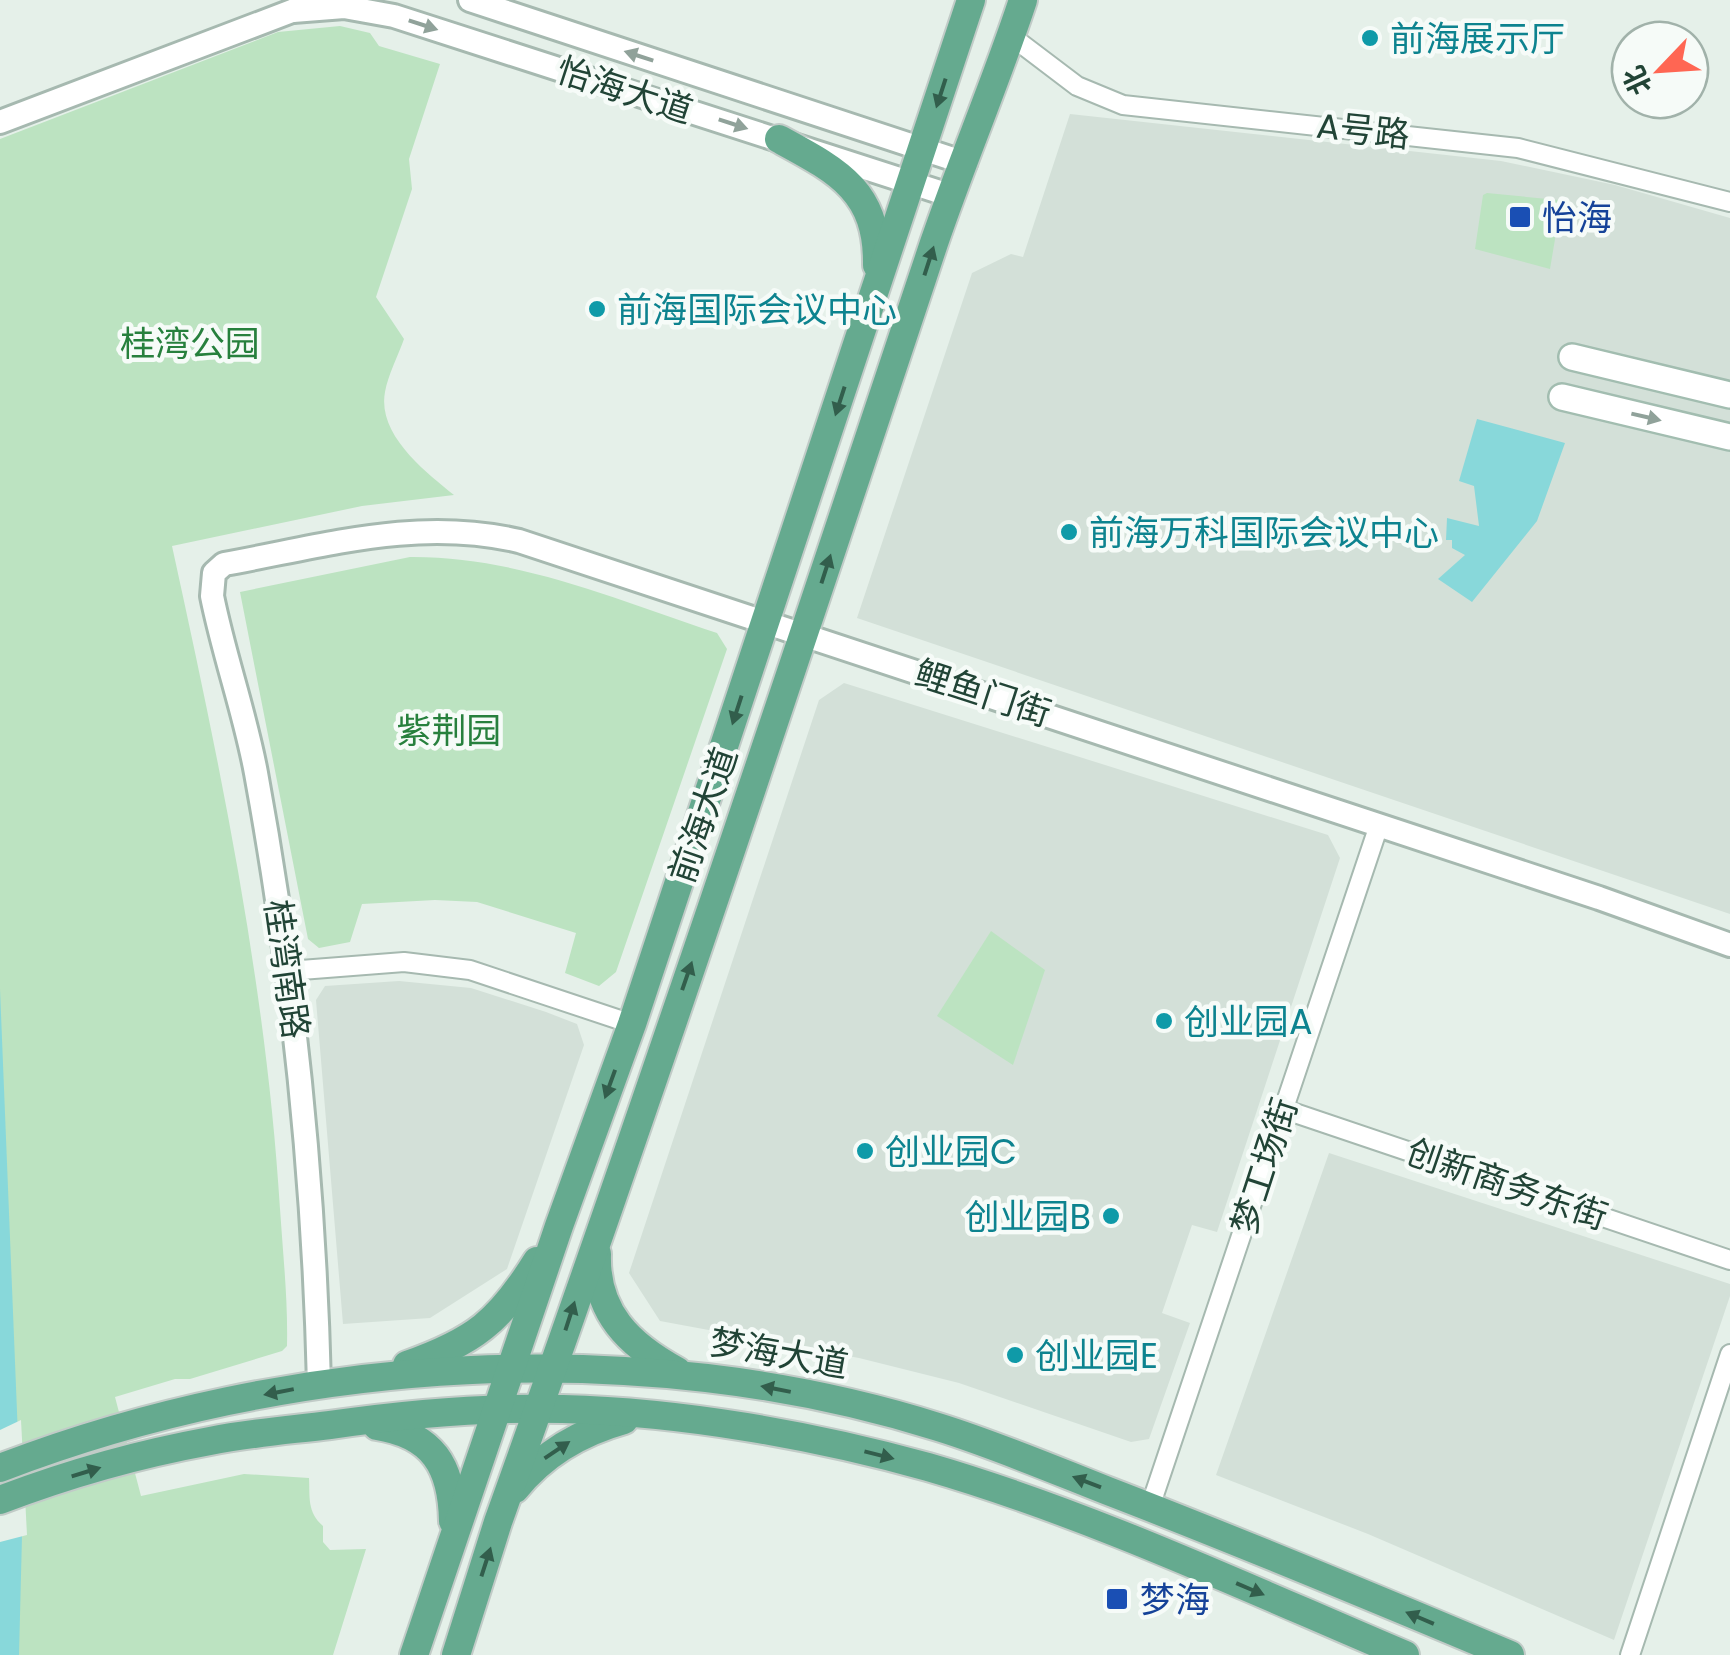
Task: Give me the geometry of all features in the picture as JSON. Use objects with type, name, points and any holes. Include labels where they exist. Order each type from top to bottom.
[{"type":"main road","name":"前海大道","points":[[414,1655],[559,1226],[632,1024],[972,0]]},
{"type":"main road","name":"前海大道","points":[[456,1655],[498,1522],[1022,0]]},
{"type":"main road","points":[[778,139],[830,168],[861,196],[876,228],[874,295]]},
{"type":"main road","points":[[1572,356],[1730,395]]},
{"type":"main road","points":[[1562,397],[1730,437]]},
{"type":"main road","points":[[368,1378],[444,1351],[492,1322],[510,1303],[559,1226]]},
{"type":"main road","points":[[597,1236],[599,1286],[615,1324],[640,1350],[682,1374]]},
{"type":"main road","name":"梦海大道","points":[[0,1468],[166,1418],[320,1384],[553,1368],[682,1374],[797,1392],[938,1427],[1150,1507],[1510,1655]]},
{"type":"main road","points":[[0,1500],[172,1448],[331,1425],[538,1408],[644,1415],[873,1452],[966,1479],[1188,1562],[1405,1655]]},
{"type":"main road","points":[[498,1522],[515,1489],[545,1458],[600,1427],[644,1415]]},
{"type":"main road","points":[[331,1425],[367,1424],[396,1429],[415,1436],[432,1449],[449,1486],[453,1536]]},
{"type":"street","name":"怡海大道","points":[[0,122],[320,0]]},
{"type":"street","name":"怡海大道","points":[[470,0],[965,163]]},
{"type":"street","name":"怡海大道","points":[[293,11],[344,7],[394,16],[952,196]]},
{"type":"street","name":"A号路","points":[[1011,36],[1077,86],[1123,105],[1518,148],[1730,202]]},
{"type":"street","name":"鲤鱼门街","points":[[224,564],[396,532],[473,531],[539,546],[1730,945]]},
{"type":"street","name":"桂湾南路","points":[[224,564],[212,580],[212,596],[250,739],[288,971],[309,1166],[320,1384]]},
{"type":"street","name":"梦工场街","points":[[1150,1507],[1378,825]]},
{"type":"street","points":[[288,971],[404,962],[470,970],[632,1024]]},
{"type":"street","name":"创新商务东街","points":[[1283,1109],[1730,1260]]},
{"type":"street","points":[[1630,1655],[1730,1354]]},
{"type":"shaded area","points":[[1070,114],[1501,161],[1615,185],[1730,218],[1730,914],[857,618],[972,273],[1011,254],[1023,257]]},
{"type":"shaded area","points":[[844,683],[1328,835],[1340,858],[1217,1232],[1192,1225],[1162,1313],[1190,1323],[1149,1439],[1131,1442],[959,1383],[859,1358],[660,1321],[629,1273],[819,700]]},
{"type":"shaded area","points":[[399,981],[471,988],[546,1012],[577,1024],[584,1045],[507,1269],[430,1318],[343,1324],[316,1000],[325,986]]},
{"type":"shaded area","points":[[1329,1153],[1730,1284],[1730,1296],[1614,1640],[1368,1534],[1216,1475]]},
{"type":"green space","name":"桂湾公园","points":[[340,26],[370,33],[379,46],[440,64],[409,159],[412,189],[376,297],[404,339],[385,392],[388,423],[406,451],[454,495],[362,506],[172,546],[224,793],[264,1041],[285,1277],[287,1346],[282,1351],[190,1379],[175,1379],[115,1397],[141,1496],[244,1474],[309,1478],[310,1504],[323,1526],[323,1542],[330,1550],[366,1549],[333,1655],[0,1655],[0,139],[278,32]]},
{"type":"green space","points":[[1483,195],[1558,200],[1561,204],[1550,269],[1475,249]]},
{"type":"green space","name":"紫荆园","points":[[410,557],[489,564],[566,582],[717,633],[727,649],[616,972],[599,986],[565,973],[576,933],[477,902],[362,904],[350,942],[319,948],[308,939],[240,592]]},
{"type":"green space","points":[[991,931],[1045,970],[1013,1065],[937,1016]]},
{"type":"water","points":[[1477,419],[1565,443],[1537,521],[1472,602],[1438,579],[1465,555],[1452,548],[1452,540],[1446,540],[1447,518],[1479,526],[1474,486],[1459,481]]},
{"type":"water","points":[[0,989],[22,1536],[19,1655],[0,1655]]},
{"type":"pier","points":[[21,1420],[27,1535],[0,1542],[0,1430]]},
{"type":"place","name":"前海展示厅","points":[[1370,38]]},
{"type":"place","name":"怡海","points":[[1520,217]]},
{"type":"place","name":"前海国际会议中心","points":[[597,309]]},
{"type":"place","name":"前海万科国际会议中心","points":[[1069,532]]},
{"type":"place","name":"创业园A","points":[[1164,1021]]},
{"type":"place","name":"创业园C","points":[[865,1151]]},
{"type":"place","name":"创业园B","points":[[1111,1216]]},
{"type":"place","name":"创业园E","points":[[1015,1355]]},
{"type":"place","name":"梦海","points":[[1117,1599]]}]
